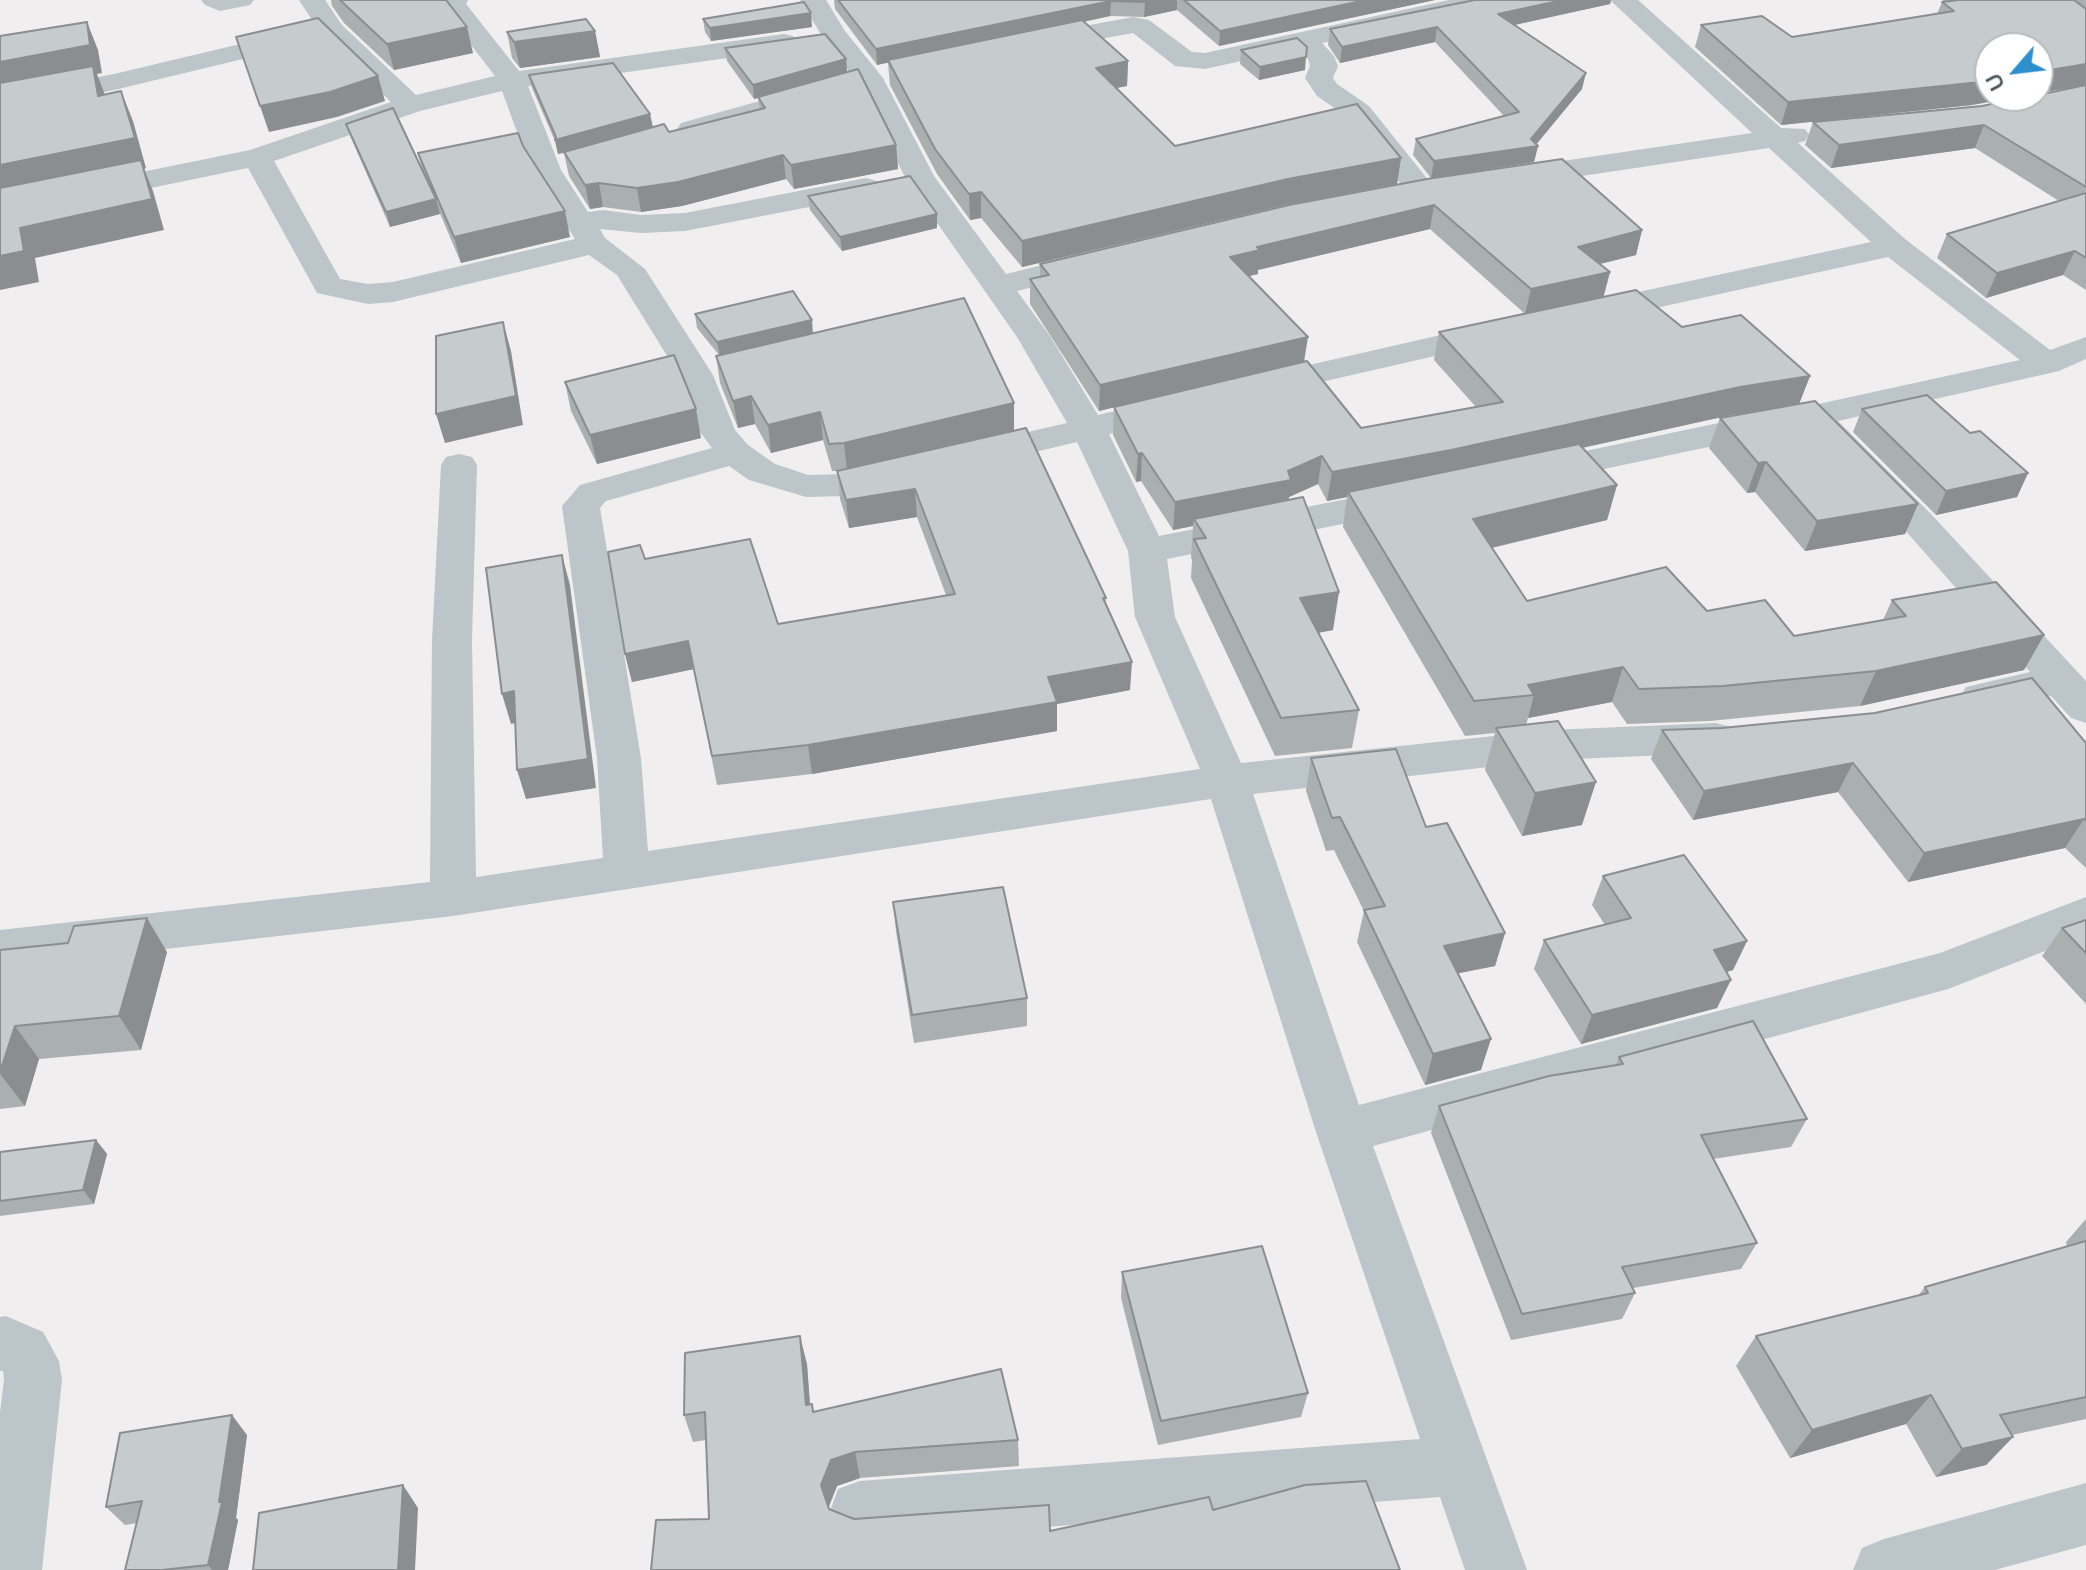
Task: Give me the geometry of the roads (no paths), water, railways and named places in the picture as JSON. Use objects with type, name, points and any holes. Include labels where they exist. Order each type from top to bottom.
[{"type":"street","points":[[214,0],[220,3],[241,0]]},
{"type":"street","points":[[312,0],[332,30],[410,105]]},
{"type":"street","points":[[455,0],[453,5],[512,80],[546,170],[587,233],[629,269],[711,371],[718,432],[735,453],[762,472],[806,486],[847,485],[1220,396],[1894,246]]},
{"type":"street","points":[[813,0],[834,35],[883,75],[920,177],[996,299],[1089,429],[1147,551],[1155,617],[1227,781],[1342,1132],[1496,1570]]},
{"type":"street","points":[[1018,47],[1133,25],[1140,26],[1185,60],[1198,62],[1300,38],[1493,0]]},
{"type":"street","points":[[1623,0],[1894,246],[2047,364]]},
{"type":"street","points":[[0,105],[114,82],[332,30]]},
{"type":"street","points":[[0,210],[257,157],[410,105],[512,80],[834,35]]},
{"type":"street","points":[[1300,38],[1321,56],[1324,66],[1319,78],[1327,90],[1451,187]]},
{"type":"street","points":[[669,135],[883,75]]},
{"type":"street","points":[[1391,196],[1819,132]]},
{"type":"street","points":[[257,157],[328,286],[368,294],[393,292],[587,233],[603,219],[641,224],[685,222],[920,177]]},
{"type":"street","points":[[546,170],[577,161]]},
{"type":"street","points":[[996,299],[1119,256]]},
{"type":"street","points":[[1506,479],[2047,364],[2086,347]]},
{"type":"street","points":[[1813,416],[1885,488],[2073,694]]},
{"type":"street","points":[[627,872],[619,758],[581,506],[593,493],[735,453]]},
{"type":"street","points":[[453,898],[452,640],[459,465]]},
{"type":"street","points":[[1147,551],[1431,495]]},
{"type":"street","points":[[1937,707],[2073,694]]},
{"type":"street","points":[[0,949],[453,898],[1227,781],[1550,745],[1755,734]]},
{"type":"street","points":[[1342,1132],[1948,970],[2086,915]]},
{"type":"street","points":[[0,1344],[6,1343],[23,1351],[30,1361],[33,1380],[11,1570]]},
{"type":"street","points":[[860,1511],[1459,1466]]},
{"type":"street","points":[[1884,1570],[2086,1514]]}]
